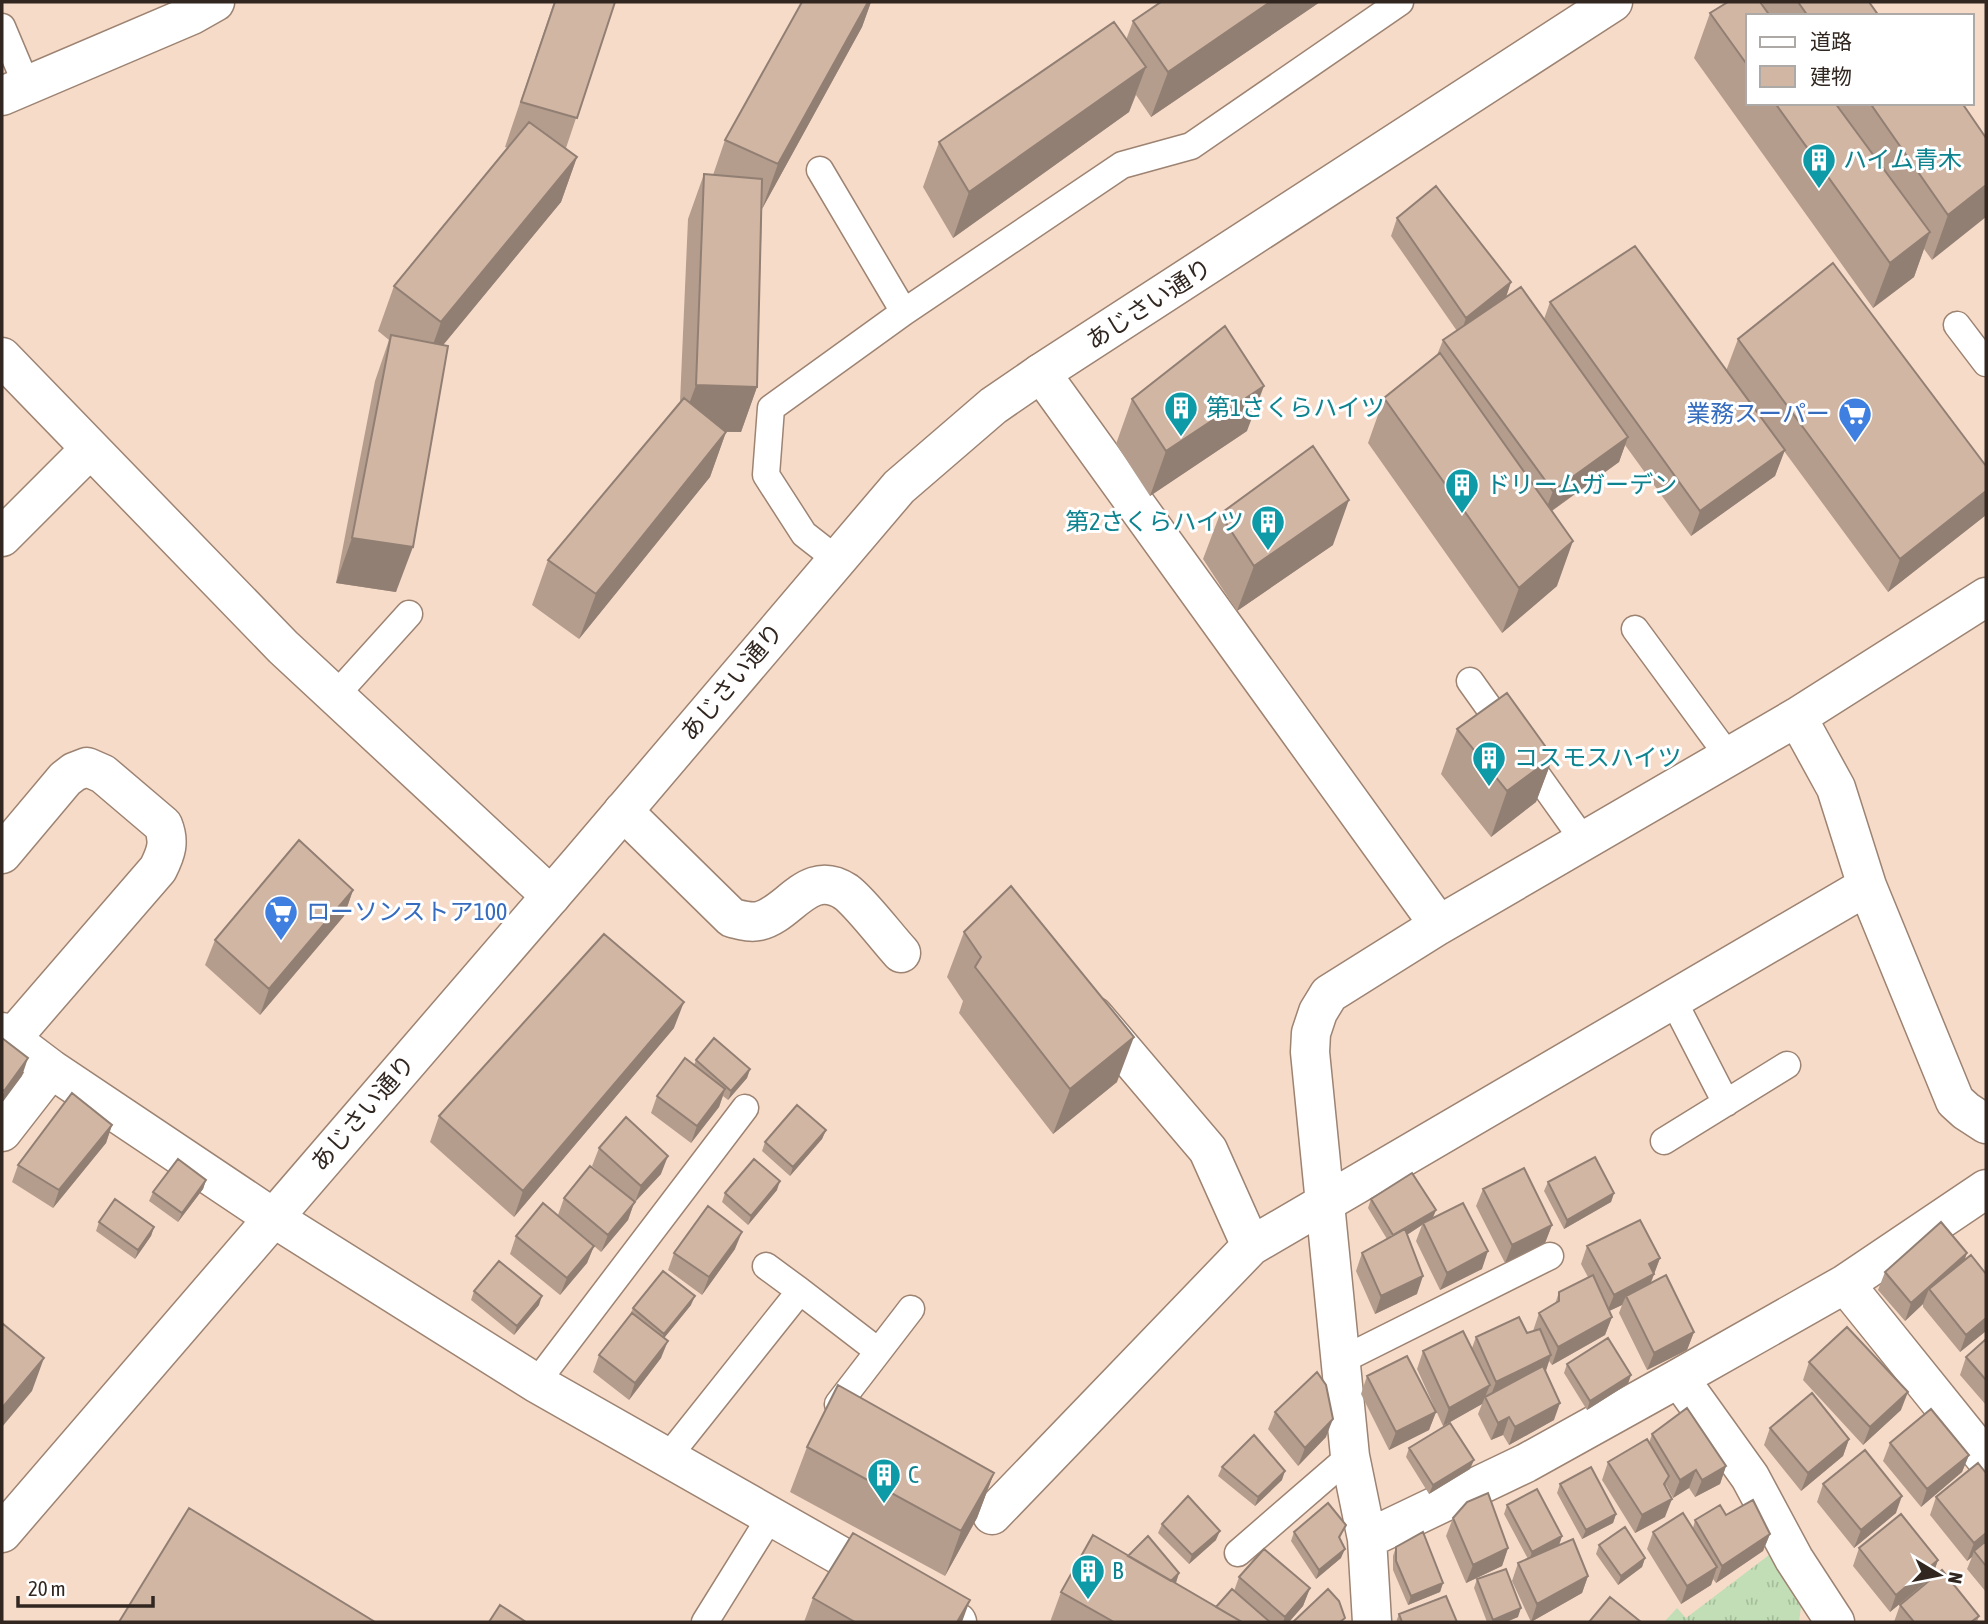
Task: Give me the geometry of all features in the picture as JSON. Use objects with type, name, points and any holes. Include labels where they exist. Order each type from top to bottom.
[{"type":"street","points":[[14,90],[191,15],[215,2]]},
{"type":"street","name":"あじさい通り","points":[[2,1533],[899,487],[993,407],[1041,373],[1613,2]]},
{"type":"street","points":[[2,357],[283,647],[551,896]]},
{"type":"street","points":[[1041,373],[1438,925]]},
{"type":"street","points":[[2,537],[90,449]]},
{"type":"street","points":[[1372,1622],[1367,1539],[1350,1456],[1310,1052],[1311,1033],[1318,1012],[1329,994],[1438,925],[1797,717],[1986,597]]},
{"type":"street","points":[[1797,717],[1836,788],[1867,886],[1955,1101],[1986,1124]]},
{"type":"street","points":[[2,855],[65,779],[87,767],[103,774],[163,825],[167,836],[167,852],[158,869],[6,1035],[51,1069],[272,1217],[536,1383],[957,1622]]},
{"type":"street","points":[[623,811],[732,918],[756,922],[767,919],[807,889],[819,885],[833,886],[847,893],[901,953]]},
{"type":"street","points":[[992,1515],[1251,1246],[1867,886]]},
{"type":"street","points":[[1070,988],[1208,1150],[1251,1246]]},
{"type":"street","points":[[2,1132],[51,1069]]},
{"type":"street","points":[[1367,1539],[1526,1463],[1679,1378],[1845,1284],[1986,1189]]},
{"type":"street","points":[[1845,1284],[1986,1459]]},
{"type":"street","points":[[1679,1378],[1750,1476],[1794,1559],[1834,1622]]},
{"type":"lane","points":[[836,559],[804,534],[766,475],[771,408],[904,312],[1122,165],[1191,146],[1400,2]]},
{"type":"lane","points":[[2,27],[14,90]]},
{"type":"lane","points":[[820,170],[904,312]]},
{"type":"lane","points":[[1957,325],[1986,363]]},
{"type":"lane","points":[[335,695],[409,614]]},
{"type":"lane","points":[[1635,629],[1729,757]]},
{"type":"lane","points":[[1470,681],[1584,841]]},
{"type":"lane","points":[[1673,1000],[1726,1103]]},
{"type":"lane","points":[[1664,1141],[1787,1065]]},
{"type":"lane","points":[[536,1383],[745,1108]]},
{"type":"lane","points":[[1340,1361],[1550,1256]]},
{"type":"lane","points":[[766,1266],[878,1351]]},
{"type":"lane","points":[[667,1458],[800,1291]]},
{"type":"lane","points":[[838,1404],[911,1309]]},
{"type":"lane","points":[[1238,1553],[1350,1456]]},
{"type":"lane","points":[[705,1622],[771,1516]]},
{"type":"green space","points":[[1769,1555],[1801,1607],[1799,1622],[1664,1622],[1677,1608],[1686,1618]]},
{"type":"building","points":[[555,2],[615,2],[577,118],[521,102]]},
{"type":"building","points":[[802,2],[868,2],[778,164],[725,140]]},
{"type":"building","points":[[1161,2],[1270,2],[1168,72],[1133,21]]},
{"type":"building","points":[[1728,2],[1760,2],[1769,14],[1746,14],[1746,63],[1710,13]]},
{"type":"building","points":[[1798,2],[1869,2],[1878,14],[1807,14]]},
{"type":"building","points":[[1114,22],[1146,67],[969,192],[939,142]]},
{"type":"building","points":[[1776,105],[1836,105],[1930,232],[1890,263]]},
{"type":"building","points":[[1871,105],[1963,105],[1986,138],[1986,185],[1948,215]]},
{"type":"building","points":[[529,122],[577,157],[441,322],[394,286]]},
{"type":"building","points":[[704,174],[762,179],[757,387],[696,385]]},
{"type":"building","points":[[1436,186],[1511,282],[1466,318],[1397,218]]},
{"type":"building","points":[[1635,246],[1785,450],[1700,511],[1550,302]]},
{"type":"building","name":"業務スーパー","points":[[1833,263],[1986,466],[1986,491],[1900,559],[1738,339]]},
{"type":"building","points":[[1521,287],[1628,437],[1553,491],[1443,340]]},
{"type":"building","points":[[1225,326],[1264,386],[1166,451],[1132,399]]},
{"type":"building","points":[[391,335],[448,346],[413,547],[352,538]]},
{"type":"building","points":[[1440,353],[1573,541],[1519,588],[1384,398]]},
{"type":"building","points":[[684,398],[726,432],[596,594],[548,560]]},
{"type":"building","points":[[1313,446],[1349,500],[1254,566],[1220,514]]},
{"type":"building","points":[[1507,693],[1553,757],[1507,791],[1457,729]]},
{"type":"building","points":[[299,840],[353,890],[269,989],[215,940]]},
{"type":"building","points":[[1011,886],[1134,1037],[1070,1089],[975,967],[981,957],[964,932]]},
{"type":"building","points":[[604,934],[684,1002],[523,1191],[439,1116]]},
{"type":"building","points":[[2,1038],[28,1058],[4,1091],[2,1089]]},
{"type":"building","points":[[714,1038],[750,1069],[731,1091],[696,1060]]},
{"type":"building","points":[[685,1058],[725,1089],[697,1126],[657,1096]]},
{"type":"building","points":[[72,1093],[112,1125],[59,1190],[18,1165]]},
{"type":"building","points":[[797,1105],[826,1130],[793,1167],[765,1142]]},
{"type":"building","points":[[626,1117],[668,1156],[641,1186],[599,1148]]},
{"type":"building","points":[[1595,1157],[1614,1193],[1567,1220],[1548,1182]]},
{"type":"building","points":[[178,1159],[206,1180],[182,1213],[153,1192]]},
{"type":"building","points":[[754,1159],[780,1181],[751,1216],[725,1193]]},
{"type":"building","points":[[590,1166],[635,1202],[608,1235],[564,1198]]},
{"type":"building","points":[[1524,1168],[1552,1225],[1512,1245],[1483,1189]]},
{"type":"building","points":[[1412,1173],[1436,1210],[1393,1235],[1371,1199]]},
{"type":"building","points":[[115,1199],[154,1227],[138,1250],[99,1222]]},
{"type":"building","points":[[543,1203],[594,1246],[567,1278],[516,1236]]},
{"type":"building","points":[[1463,1203],[1488,1251],[1447,1273],[1423,1223]]},
{"type":"building","points":[[708,1206],[742,1232],[709,1277],[674,1253]]},
{"type":"building","points":[[1640,1220],[1660,1258],[1649,1264],[1654,1274],[1614,1295],[1587,1246]]},
{"type":"building","points":[[1941,1222],[1967,1253],[1911,1303],[1885,1272]]},
{"type":"building","points":[[1405,1229],[1423,1276],[1381,1296],[1362,1253]]},
{"type":"building","points":[[1971,1255],[1986,1274],[1986,1318],[1966,1335],[1929,1289]]},
{"type":"building","points":[[499,1261],[542,1296],[517,1326],[474,1291]]},
{"type":"building","points":[[663,1271],[695,1296],[664,1334],[633,1308]]},
{"type":"building","points":[[1593,1275],[1612,1317],[1558,1347],[1539,1313],[1559,1301],[1559,1292]]},
{"type":"building","points":[[1666,1275],[1694,1332],[1654,1353],[1626,1296]]},
{"type":"building","points":[[632,1313],[668,1341],[635,1383],[599,1355]]},
{"type":"building","points":[[1519,1317],[1527,1333],[1540,1329],[1551,1355],[1496,1382],[1476,1337]]},
{"type":"building","points":[[2,1323],[44,1358],[2,1408]]},
{"type":"building","points":[[1847,1327],[1908,1392],[1870,1427],[1809,1362]]},
{"type":"building","points":[[1463,1331],[1490,1385],[1449,1408],[1423,1351]]},
{"type":"building","points":[[1608,1338],[1631,1375],[1590,1401],[1567,1364]]},
{"type":"building","points":[[1986,1339],[1986,1380],[1966,1357]]},
{"type":"building","points":[[1407,1356],[1436,1412],[1396,1432],[1367,1376]]},
{"type":"building","points":[[1543,1366],[1560,1403],[1515,1427],[1509,1417],[1498,1423],[1485,1397]]},
{"type":"building","points":[[1317,1372],[1326,1385],[1333,1419],[1305,1448],[1275,1412]]},
{"type":"building","points":[[838,1385],[994,1473],[961,1531],[807,1447]]},
{"type":"building","points":[[1812,1393],[1849,1439],[1808,1473],[1770,1428]]},
{"type":"building","points":[[1687,1408],[1726,1466],[1702,1480],[1696,1470],[1680,1480],[1652,1434]]},
{"type":"building","points":[[1931,1409],[1969,1455],[1927,1489],[1890,1443]]},
{"type":"building","points":[[1450,1423],[1474,1460],[1433,1485],[1409,1448]]},
{"type":"building","points":[[1254,1435],[1285,1471],[1258,1497],[1222,1467]]},
{"type":"building","points":[[1647,1439],[1669,1476],[1664,1484],[1672,1499],[1642,1515],[1608,1462]]},
{"type":"building","points":[[1865,1450],[1902,1496],[1861,1530],[1823,1484]]},
{"type":"building","points":[[1978,1463],[1986,1473],[1986,1533],[1974,1543],[1936,1497]]},
{"type":"building","points":[[1591,1467],[1616,1514],[1586,1530],[1560,1484]]},
{"type":"building","points":[[1537,1489],[1562,1536],[1532,1552],[1507,1505]]},
{"type":"building","points":[[1488,1493],[1508,1548],[1473,1565],[1453,1518],[1467,1502]]},
{"type":"building","points":[[1188,1496],[1220,1531],[1192,1555],[1162,1524]]},
{"type":"building","points":[[1753,1500],[1770,1534],[1722,1566],[1695,1520],[1720,1505],[1726,1515]]},
{"type":"building","points":[[1328,1503],[1346,1525],[1339,1537],[1345,1549],[1319,1570],[1294,1532]]},
{"type":"building","points":[[189,1508],[375,1622],[119,1622]]},
{"type":"building","points":[[1683,1513],[1717,1567],[1687,1586],[1653,1532]]},
{"type":"building","points":[[1901,1514],[1938,1560],[1896,1595],[1859,1548]]},
{"type":"building","points":[[1625,1527],[1645,1558],[1621,1576],[1599,1545]]},
{"type":"building","points":[[1423,1532],[1443,1583],[1411,1596],[1396,1561],[1396,1547]]},
{"type":"building","points":[[853,1533],[970,1600],[957,1622],[855,1622],[813,1598]]},
{"type":"building","points":[[1093,1535],[1242,1622],[1114,1622],[1061,1592]]},
{"type":"building","points":[[1148,1536],[1179,1573],[1171,1581],[1128,1556]]},
{"type":"building","points":[[1573,1539],[1588,1576],[1537,1604],[1518,1563]]},
{"type":"building","points":[[1986,1541],[1986,1566],[1974,1551]]},
{"type":"building","points":[[1264,1549],[1310,1588],[1285,1617],[1239,1577]]},
{"type":"building","points":[[1506,1569],[1521,1608],[1493,1620],[1477,1579]]},
{"type":"building","points":[[1942,1570],[1979,1616],[1971,1622],[1914,1622],[1900,1605]]},
{"type":"building","points":[[1232,1589],[1270,1622],[1242,1622],[1216,1607]]},
{"type":"building","points":[[1328,1589],[1339,1601],[1345,1618],[1340,1622],[1293,1622]]},
{"type":"building","points":[[1446,1596],[1457,1622],[1402,1622],[1399,1614]]},
{"type":"building","points":[[1610,1597],[1641,1622],[1589,1622]]},
{"type":"building","points":[[500,1605],[526,1622],[489,1622]]},
{"type":"place","name":"ハイム青木","points":[[1819,190]]},
{"type":"place","name":"第1さくらハイツ","points":[[1181,438]]},
{"type":"place","name":"業務スーパー","points":[[1855,444]]},
{"type":"place","name":"ドリームガーデン","points":[[1462,515]]},
{"type":"place","name":"第2さくらハイツ","points":[[1268,552]]},
{"type":"place","name":"コスモスハイツ","points":[[1489,788]]},
{"type":"place","name":"ローソンストア100","points":[[281,942]]},
{"type":"place","name":"C","points":[[884,1505]]},
{"type":"place","name":"B","points":[[1088,1601]]}]
